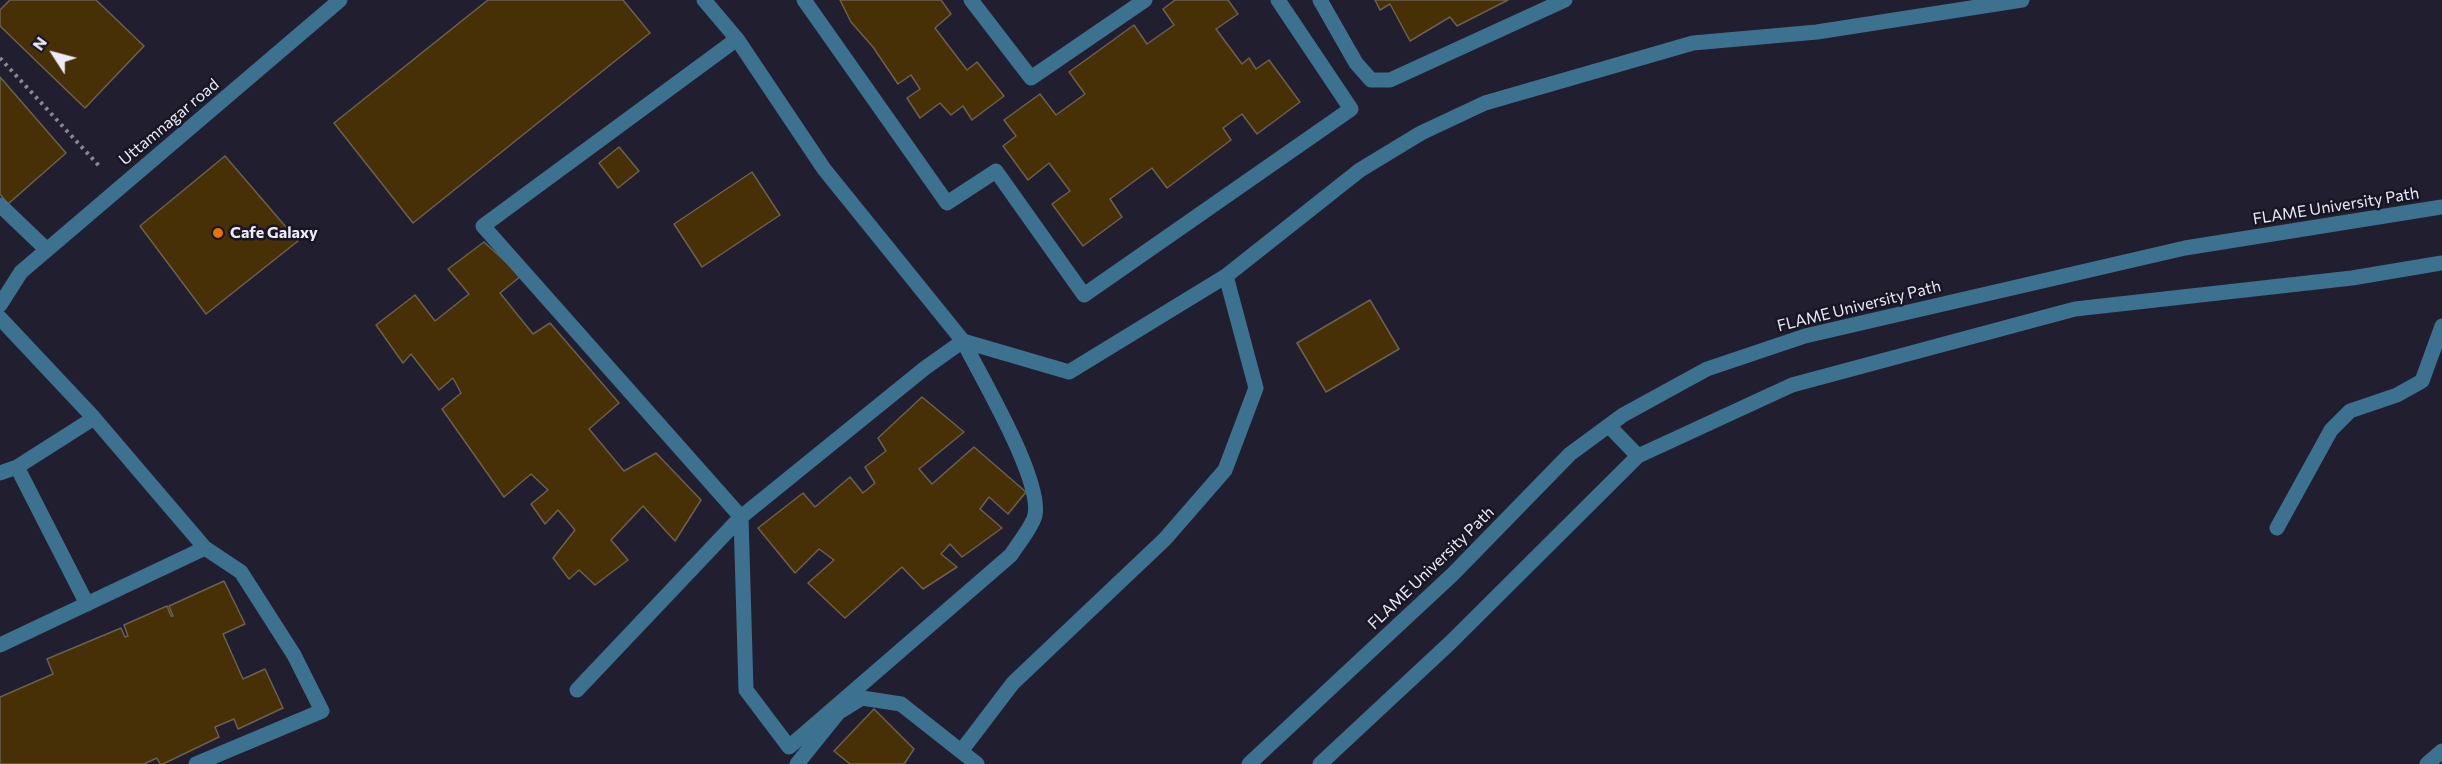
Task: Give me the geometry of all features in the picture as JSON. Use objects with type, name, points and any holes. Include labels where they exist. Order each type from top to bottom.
[{"type":"street","name":"Uttamnagar road","points":[[0,305],[21,272],[340,0]]},
{"type":"street","points":[[704,0],[737,39],[824,170],[963,341],[1004,420],[1034,488],[1035,516],[1011,555],[789,747],[746,690],[741,517],[483,226],[737,39]]},
{"type":"street","points":[[804,0],[947,203],[996,171],[1084,295],[1351,110],[1278,0]]},
{"type":"street","points":[[971,0],[1030,78],[1145,0]]},
{"type":"street","points":[[1320,0],[1356,63],[1371,80],[1390,80],[1565,0]]},
{"type":"street","points":[[963,341],[1069,372],[1226,276],[1360,170],[1421,133],[1485,103],[1693,43],[1817,32],[2022,0]]},
{"type":"street","points":[[0,205],[47,250]]},
{"type":"street","name":"FLAME University Path","points":[[1249,764],[1453,574],[1570,454],[1623,415],[1707,369],[1805,336],[2185,248],[2442,207]]},
{"type":"street","points":[[1320,764],[1451,642],[1638,456],[1792,385],[2075,309],[2352,278],[2442,263]]},
{"type":"street","points":[[962,750],[1013,683],[1165,539],[1225,470],[1256,388],[1226,276]]},
{"type":"street","points":[[0,318],[94,418],[206,548],[241,573],[294,655],[322,711],[196,764]]},
{"type":"street","points":[[2277,528],[2331,430],[2350,411],[2397,395],[2422,381],[2442,326]]},
{"type":"street","points":[[577,690],[741,517],[925,368],[963,341]]},
{"type":"street","points":[[0,474],[17,467],[94,418]]},
{"type":"street","points":[[1609,426],[1638,456]]},
{"type":"street","points":[[17,467],[87,604]]},
{"type":"street","points":[[0,645],[206,548]]},
{"type":"street","points":[[797,764],[838,713],[862,698],[901,704],[962,750],[976,764]]},
{"type":"street","points":[[2427,764],[2442,751]]},
{"type":"path","points":[[0,58],[119,188]]},
{"type":"building","points":[[10,0],[96,0],[144,46],[85,108],[0,26],[0,10]]},
{"type":"building","points":[[488,0],[623,0],[650,33],[413,223],[334,123]]},
{"type":"building","points":[[840,0],[941,0],[951,14],[935,28],[967,70],[977,62],[1004,96],[972,120],[963,106],[951,115],[940,103],[920,118],[907,98],[920,89],[911,75],[898,84],[873,47],[851,22]]},
{"type":"building","points":[[1175,0],[1228,0],[1238,14],[1216,29],[1242,64],[1249,58],[1256,69],[1269,60],[1300,102],[1257,134],[1242,114],[1223,128],[1231,140],[1167,188],[1152,168],[1110,199],[1122,217],[1083,246],[1052,204],[1070,191],[1049,163],[1028,180],[1003,146],[1016,136],[1004,120],[1040,94],[1056,115],[1085,94],[1069,72],[1134,25],[1147,44],[1174,25],[1163,9]]},
{"type":"building","points":[[1375,0],[1508,0],[1457,26],[1450,17],[1410,41],[1390,4],[1380,10]]},
{"type":"building","points":[[0,77],[66,153],[8,204],[0,194]]},
{"type":"building","points":[[619,147],[639,171],[618,188],[599,163]]},
{"type":"building","name":"Cafe Galaxy","points":[[225,156],[298,241],[206,314],[140,226]]},
{"type":"building","points":[[752,172],[780,215],[702,267],[674,224]]},
{"type":"building","points":[[484,242],[521,276],[500,293],[533,334],[550,323],[619,403],[589,429],[624,471],[656,453],[701,500],[675,541],[643,506],[611,540],[628,560],[595,585],[579,570],[569,579],[553,558],[575,530],[558,510],[545,524],[531,504],[548,490],[531,474],[504,497],[442,409],[461,393],[453,378],[439,390],[411,354],[403,363],[376,325],[415,295],[435,321],[469,294],[448,269]]},
{"type":"building","points":[[1370,300],[1399,349],[1326,392],[1297,343]]},
{"type":"building","points":[[922,397],[964,432],[919,469],[932,484],[974,447],[1026,492],[1008,514],[989,497],[980,509],[1002,528],[962,557],[950,544],[941,554],[957,567],[923,589],[902,567],[845,618],[808,583],[834,560],[819,549],[795,573],[758,528],[803,493],[815,507],[850,477],[863,493],[875,483],[865,467],[886,451],[878,438]]},
{"type":"building","points":[[224,581],[245,624],[223,634],[243,679],[265,669],[283,708],[238,729],[234,719],[215,727],[219,737],[163,764],[160,764],[157,758],[144,764],[0,764],[0,697],[53,674],[47,659],[121,628],[125,637],[128,636],[124,625],[167,606],[173,616],[169,606]]},
{"type":"building","points":[[874,709],[914,749],[904,764],[850,764],[834,751]]},
{"type":"place","name":"Cafe Galaxy","points":[[218,233]]}]
